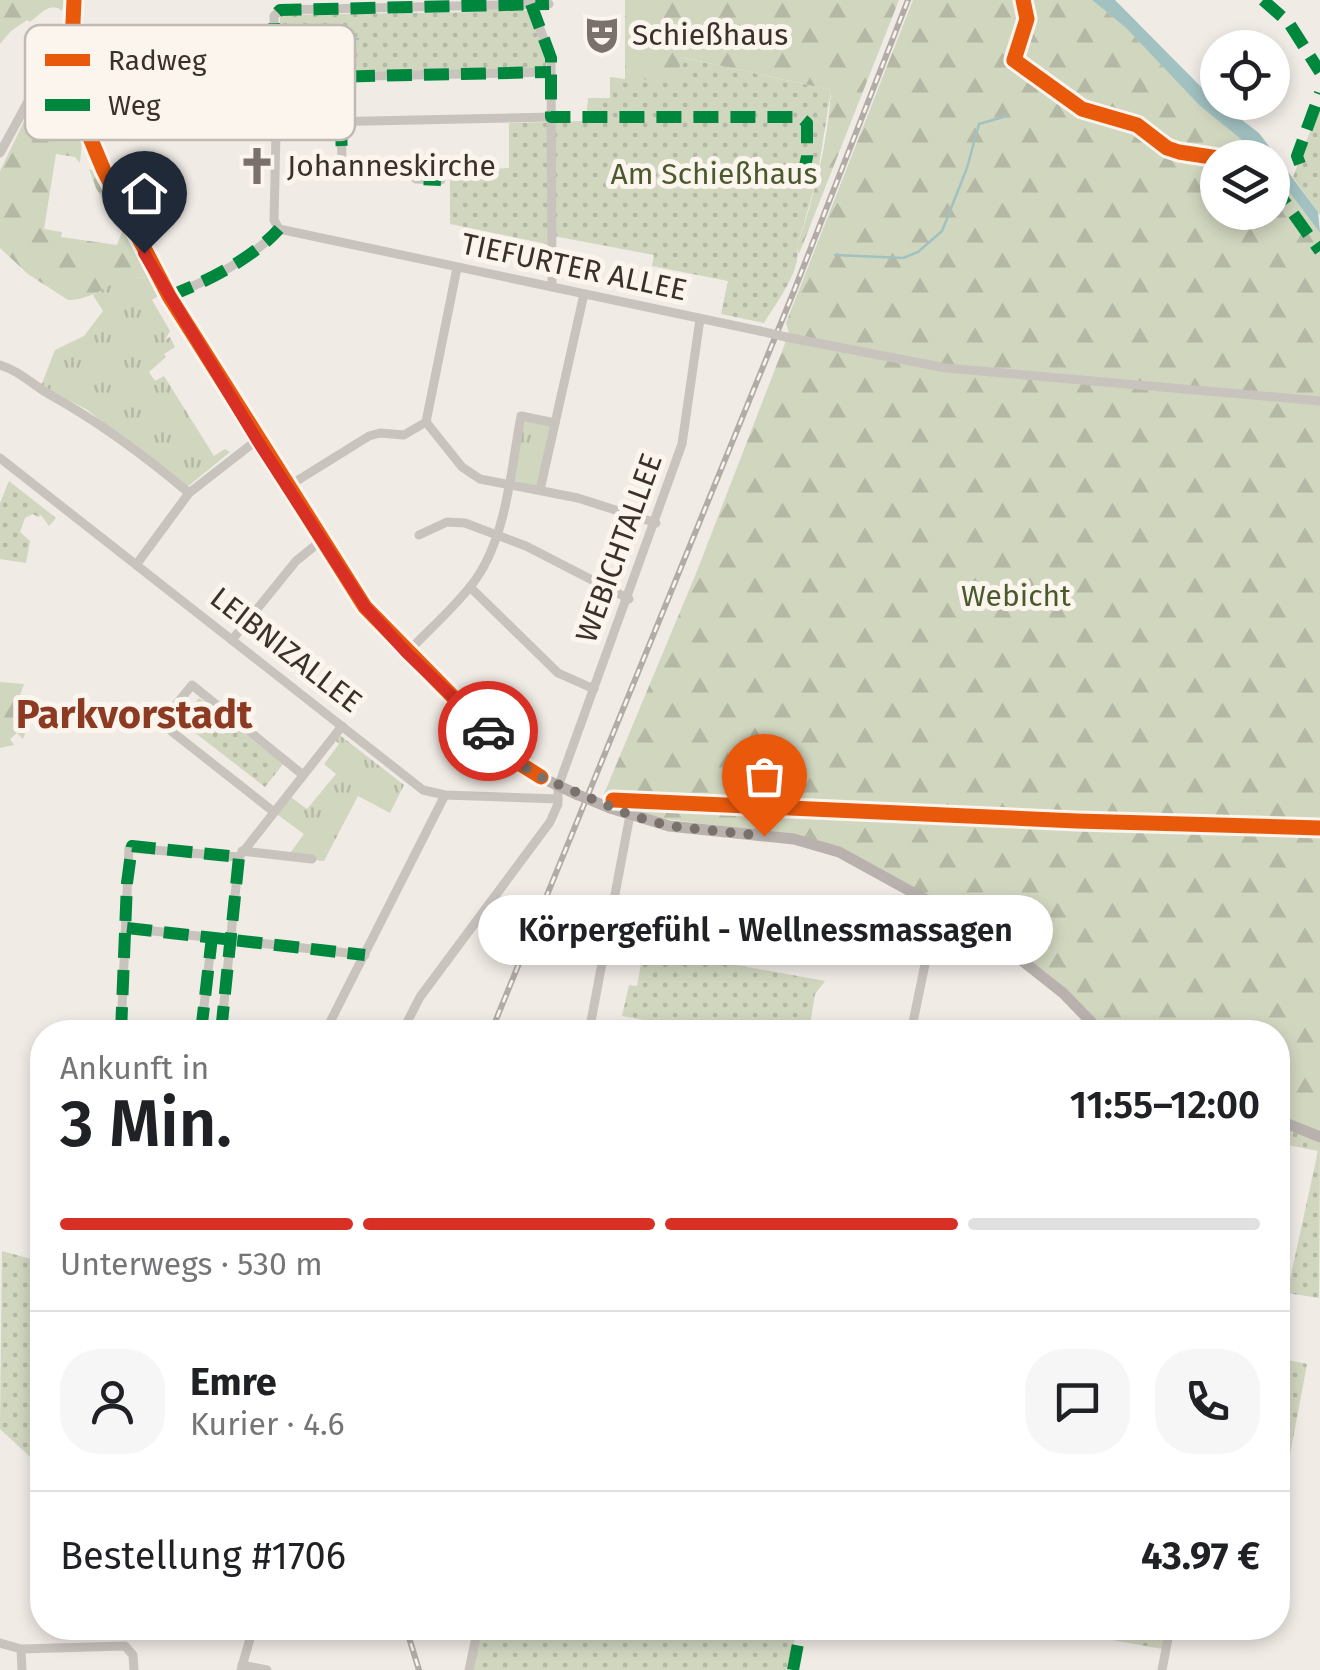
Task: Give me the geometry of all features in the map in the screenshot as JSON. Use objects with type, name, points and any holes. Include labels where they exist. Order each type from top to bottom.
[{"type":"main road","points":[[72,25],[74,0]]},
{"type":"main road","points":[[91,140],[168,296],[365,607],[517,762],[558,792],[576,794],[669,826],[820,844],[938,906],[1043,976],[1089,1020]]},
{"type":"main road","points":[[1290,1125],[1320,1137]]},
{"type":"street","points":[[531,4],[551,58],[552,286]]},
{"type":"street","points":[[274,25],[274,16],[280,10],[549,4],[550,9],[539,20]]},
{"type":"street","points":[[69,25],[72,18]]},
{"type":"street","points":[[355,76],[551,72]]},
{"type":"street","points":[[0,153],[25,107]]},
{"type":"street","points":[[355,121],[551,117]]},
{"type":"street","points":[[168,296],[261,246],[279,229],[274,220],[276,140]]},
{"type":"street","points":[[341,140],[342,163]]},
{"type":"street","points":[[322,164],[417,171],[416,179],[441,180]]},
{"type":"street","name":"TIEFURTER ALLEE","points":[[279,229],[946,368],[1320,401]]},
{"type":"street","points":[[288,487],[369,436],[404,435],[426,422],[457,268]]},
{"type":"street","points":[[540,490],[584,294]]},
{"type":"street","name":"WEBICHTALLEE","points":[[408,1020],[420,997],[550,822],[682,444],[700,319]]},
{"type":"street","points":[[0,365],[84,413],[151,460],[189,493]]},
{"type":"street","points":[[407,653],[470,587],[496,536],[521,416],[555,422]]},
{"type":"street","points":[[426,422],[467,471],[480,479],[578,498],[656,523]]},
{"type":"street","points":[[136,565],[189,493],[257,440]]},
{"type":"street","name":"LEIBNIZALLEE","points":[[0,458],[423,790],[445,795],[558,792]]},
{"type":"street","points":[[0,476],[11,467]]},
{"type":"street","points":[[419,535],[454,521],[526,546],[629,598]]},
{"type":"street","points":[[232,640],[296,561],[322,540]]},
{"type":"street","points":[[470,587],[558,673],[594,689]]},
{"type":"street","points":[[274,812],[161,723],[192,684],[303,776]]},
{"type":"street","points":[[222,1020],[240,854],[342,726]]},
{"type":"street","points":[[332,1020],[445,795]]},
{"type":"street","points":[[591,1020],[630,815]]},
{"type":"street","points":[[122,1020],[129,848],[312,859]]},
{"type":"street","points":[[914,1020],[938,906]]},
{"type":"street","points":[[126,928],[365,956]]},
{"type":"street","points":[[202,1020],[212,938]]},
{"type":"street","points":[[250,1640],[242,1668],[267,1670]]},
{"type":"street","points":[[469,1670],[475,1640]]},
{"type":"street","points":[[1162,1670],[1168,1640]]},
{"type":"street","points":[[0,1644],[21,1649],[124,1646],[133,1655],[134,1670]]},
{"type":"street","points":[[21,1649],[22,1670]]},
{"type":"green space","points":[[0,0],[64,0],[62,11],[53,7],[44,10],[11,31],[0,44]]},
{"type":"green space","points":[[625,0],[899,0],[799,254],[797,247],[823,150],[831,90],[681,57],[678,80],[625,79]]},
{"type":"green space","name":"Webicht","points":[[913,0],[1092,0],[1126,28],[1200,106],[1200,120],[1217,120],[1242,140],[1200,140],[1200,230],[1290,230],[1290,193],[1320,233],[1320,1133],[1290,1120],[1290,1020],[1096,1020],[1028,958],[841,848],[806,837],[658,818],[604,794],[697,571],[789,333],[786,323]]},
{"type":"green space","points":[[530,11],[545,47],[545,69],[355,72],[355,25],[280,25],[280,15]]},
{"type":"green space","name":"Am Schießhaus","points":[[680,57],[831,90],[817,178],[797,247],[796,266],[764,323],[721,314],[728,281],[652,266],[654,255],[548,235],[547,244],[450,224],[450,171],[509,168],[509,123],[586,121],[588,98],[610,98],[610,77],[625,79]]},
{"type":"green space","points":[[1320,105],[1320,215],[1293,177]]},
{"type":"green space","points":[[25,119],[25,140],[82,140],[80,163],[75,157],[56,154],[44,229],[62,232],[61,237],[117,245],[122,232],[89,169],[97,173],[148,278],[127,279],[89,296],[68,300],[28,274],[0,248],[0,171]]},
{"type":"green space","points":[[125,277],[148,278],[158,296],[152,300],[170,331],[165,340],[170,337],[175,347],[149,372],[155,381],[164,376],[214,456],[225,449],[230,452],[186,488],[86,409],[41,386],[55,350],[84,336],[103,311],[93,295]]},
{"type":"green space","points":[[524,420],[550,426],[537,486],[512,480]]},
{"type":"green space","points":[[9,481],[56,518],[49,526],[41,515],[25,518],[20,532],[30,541],[26,563],[0,559],[0,503]]},
{"type":"green space","points":[[0,682],[24,684],[19,698],[27,723],[23,739],[17,733],[10,739],[14,745],[0,748]]},
{"type":"green space","points":[[199,698],[283,764],[265,787],[180,721]]},
{"type":"green space","points":[[337,733],[404,785],[390,813],[358,796],[324,861],[288,856],[304,834],[274,812],[288,795],[307,809],[336,774],[324,764],[339,744],[333,738]]},
{"type":"green space","points":[[644,948],[825,981],[815,994],[811,1020],[643,1020],[622,1016],[629,985],[637,986]]},
{"type":"green space","points":[[1290,1129],[1320,1142],[1319,1298],[1290,1293],[1318,1151],[1290,1145]]},
{"type":"green space","points":[[2,1251],[30,1259],[30,1457],[0,1429]]},
{"type":"green space","points":[[1290,1360],[1307,1364],[1290,1454]]},
{"type":"green space","points":[[479,1640],[795,1640],[789,1670],[473,1670]]},
{"type":"green space","points":[[1112,1640],[1164,1640],[1162,1649]]},
{"type":"water","points":[[1092,0],[1115,0],[1200,86],[1200,106],[1126,28]]},
{"type":"water","points":[[1217,120],[1242,120],[1264,140],[1242,140]]},
{"type":"water","points":[[1290,175],[1318,212],[1320,233],[1290,193]]},
{"type":"waterway","points":[[835,255],[903,258],[918,252],[942,231],[967,168],[979,124],[1007,116]]},
{"type":"railway","points":[[496,1020],[794,291],[908,0]]},
{"type":"railway","points":[[410,1640],[419,1670]]},
{"type":"marked path","points":[[1263,0],[1289,23],[1320,72]]},
{"type":"marked path","points":[[531,4],[551,58],[551,117],[800,117],[807,123],[807,157],[802,178]]},
{"type":"marked path","points":[[274,25],[274,16],[280,10],[549,4]]},
{"type":"marked path","points":[[355,76],[551,72]]},
{"type":"marked path","points":[[1300,164],[1297,156],[1320,93]]},
{"type":"marked path","points":[[341,140],[342,163]]},
{"type":"marked path","points":[[322,164],[417,171],[416,179],[441,180]]},
{"type":"marked path","points":[[1290,209],[1320,251]]},
{"type":"marked path","points":[[169,296],[228,268],[279,229]]},
{"type":"marked path","points":[[121,1020],[132,846],[239,857],[222,1020]]},
{"type":"marked path","points":[[127,928],[365,955]]},
{"type":"marked path","points":[[202,1020],[212,937]]},
{"type":"marked path","points":[[793,1670],[799,1640]]},
{"type":"cycle path","points":[[73,25],[74,0]]},
{"type":"cycle path","points":[[1023,0],[1027,19],[1014,60],[1082,109],[1137,125],[1167,148],[1200,155]]},
{"type":"cycle path","points":[[91,140],[169,296],[365,607],[517,762],[541,777]]},
{"type":"cycle path","points":[[613,800],[1320,828]]},
{"type":"way so far","points":[[488,731],[517,762],[536,775],[630,815],[669,826],[764,836]]},
{"type":"place","name":"Schießhaus","points":[[602,35]]},
{"type":"place","name":"Johanneskirche","points":[[257,166]]},
{"type":"place","name":"Körpergefühl - Wellnessmassagen","points":[[764,836]]},
{"type":"district","name":"Parkvorstadt","points":[[134,714]]},
{"type":"route","points":[[144,253],[257,440],[365,607],[488,731]]}]
